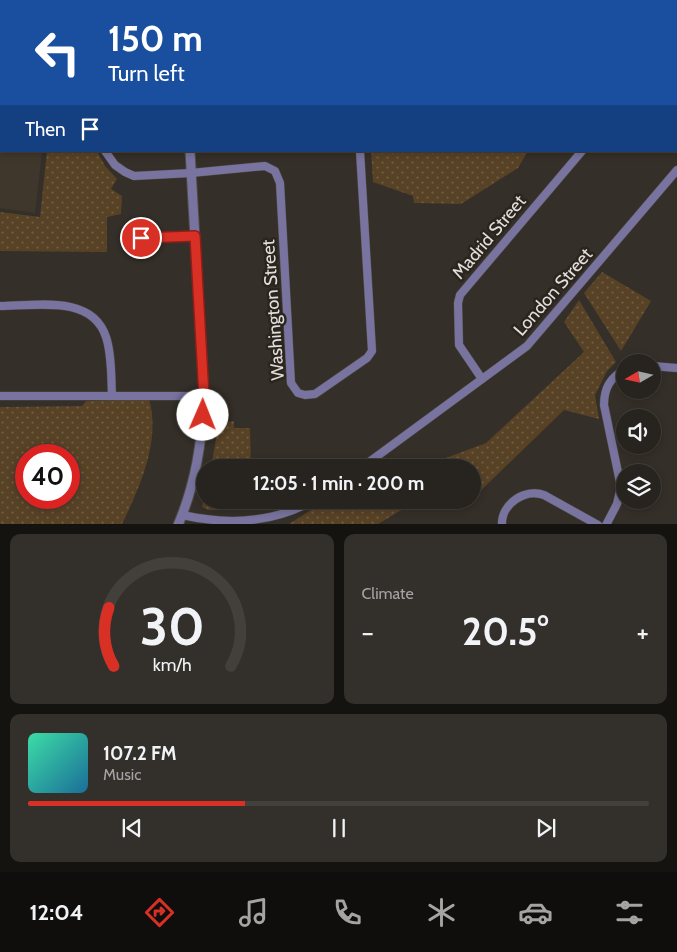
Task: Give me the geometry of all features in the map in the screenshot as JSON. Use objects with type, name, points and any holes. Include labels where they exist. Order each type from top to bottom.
[{"type":"street","points":[[106,152],[115,165],[124,172],[134,176],[191,173]]},
{"type":"street","points":[[178,524],[192,489],[200,454],[204,396],[190,152]]},
{"type":"street","name":"Washington Street","points":[[191,173],[265,166],[276,171],[279,176],[291,383],[298,393],[310,395],[315,394],[367,358],[372,351],[360,152]]},
{"type":"street","name":"Madrid Street","points":[[482,379],[459,345],[457,335],[460,295],[581,152]]},
{"type":"street","name":"London Street","points":[[373,459],[523,350],[677,170]]},
{"type":"street","points":[[124,239],[195,236]]},
{"type":"street","points":[[0,306],[67,305],[85,311],[93,317],[100,324],[106,338],[112,396]]},
{"type":"street","points":[[661,367],[677,368]]},
{"type":"street","points":[[606,524],[617,504],[621,487],[604,405],[605,390],[611,379],[616,375]]},
{"type":"street","points":[[0,396],[204,396]]},
{"type":"street","points":[[502,524],[504,511],[511,503],[520,496],[536,493],[544,495],[598,524]]},
{"type":"street","points":[[182,515],[205,521],[249,521],[286,513],[295,509]]},
{"type":"shaded area","points":[[0,152],[42,152],[35,213],[0,208]]},
{"type":"shaded area","points":[[47,152],[98,152],[105,166],[117,179],[111,189],[122,196],[121,214],[107,217],[107,252],[0,251],[0,212],[40,217]]},
{"type":"shaded area","points":[[371,152],[527,152],[518,168],[461,204],[414,203],[413,196],[373,182]]},
{"type":"shaded area","points":[[602,272],[651,301],[621,351],[584,293]]},
{"type":"shaded area","points":[[579,300],[616,362],[607,371],[595,395],[599,419],[564,410],[481,490],[481,459],[443,459],[486,443],[584,352],[564,322]]},
{"type":"shaded area","points":[[149,399],[152,431],[147,463],[136,495],[122,524],[0,524],[0,407],[82,406],[86,401]]},
{"type":"shaded area","points":[[234,421],[234,428],[250,428],[251,459],[212,459],[219,423]]},
{"type":"shaded area","points":[[206,509],[253,510],[208,510]]},
{"type":"shaded area","points":[[313,509],[403,509],[378,524],[289,524]]},
{"type":"route","points":[[141,238],[195,236],[204,396],[203,415]]}]
